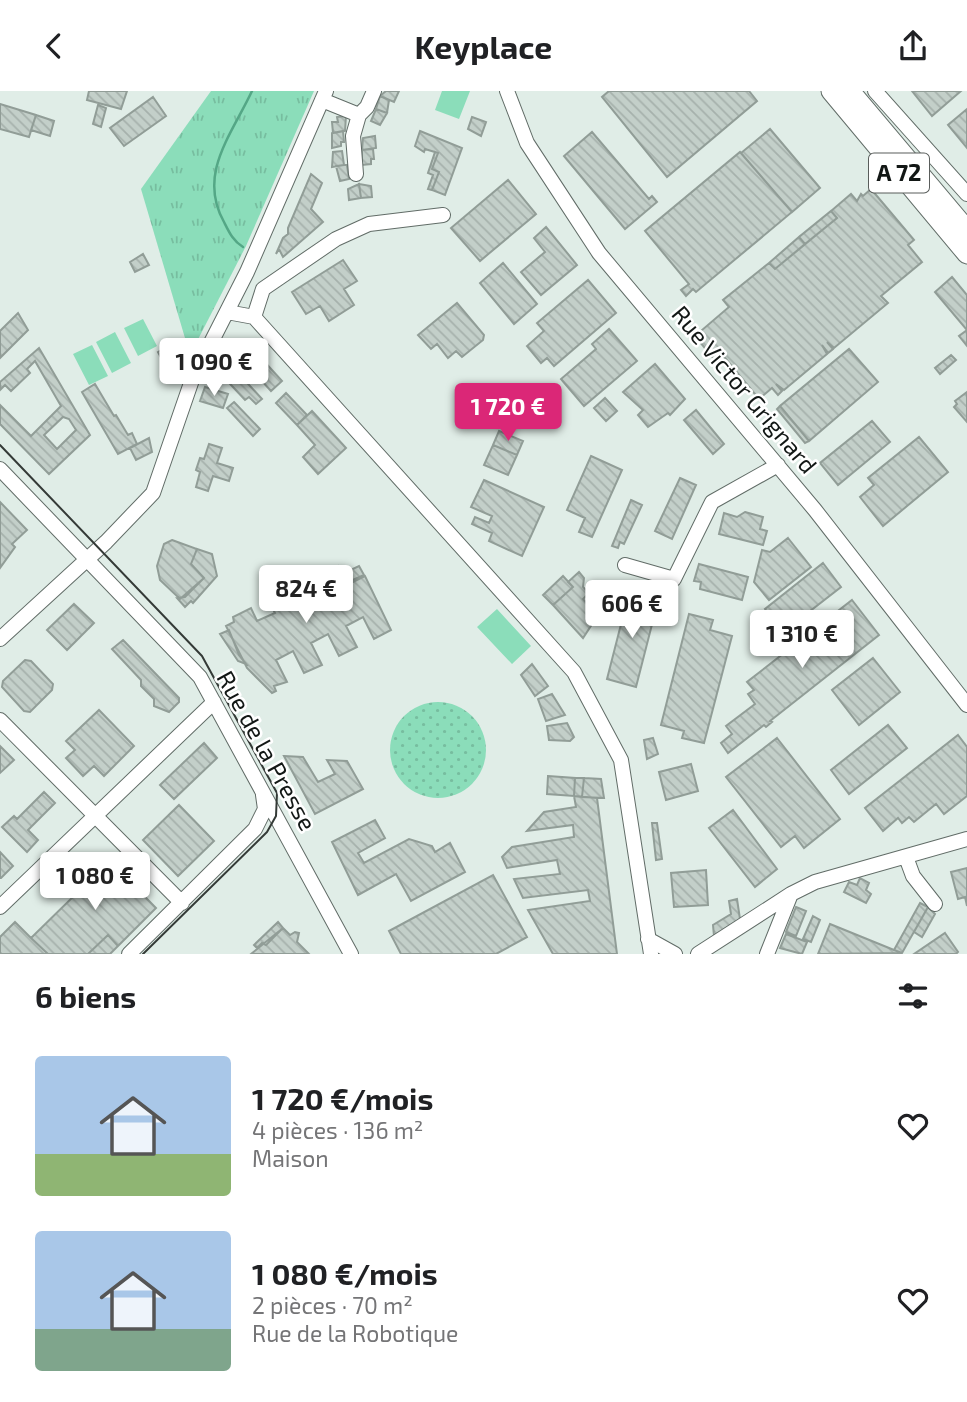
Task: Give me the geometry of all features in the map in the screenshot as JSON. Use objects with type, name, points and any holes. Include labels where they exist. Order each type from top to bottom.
[{"type":"highway","name":"A 72","points":[[831,91],[967,254]]},
{"type":"highway","name":"A 72","points":[[850,91],[967,230]]},
{"type":"street","points":[[356,174],[354,136],[359,115],[367,107],[374,91]]},
{"type":"street","name":"Rue Victor Grignard","points":[[508,91],[527,143],[599,253],[778,465],[967,705]]},
{"type":"street","points":[[875,91],[967,194]]},
{"type":"street","points":[[0,639],[87,559],[153,493],[192,380],[247,272],[324,95],[359,115]]},
{"type":"street","points":[[254,317],[263,289],[336,239],[369,224],[443,215]]},
{"type":"street","points":[[247,272],[263,289]]},
{"type":"street","points":[[227,312],[254,317],[574,672],[621,760],[651,954]]},
{"type":"street","points":[[625,565],[674,579],[712,502],[778,465]]},
{"type":"street","name":"Rue de la Presse","points":[[0,469],[192,669],[214,702],[351,954]]},
{"type":"street","points":[[0,907],[214,702]]},
{"type":"street","points":[[0,720],[182,903]]},
{"type":"street","points":[[129,954],[255,829],[265,809],[261,787]]},
{"type":"street","points":[[698,954],[791,894],[847,872],[967,839]]},
{"type":"street","points":[[906,856],[913,876],[935,904]]},
{"type":"street","points":[[767,954],[791,894]]},
{"type":"street","points":[[648,939],[675,954]]},
{"type":"green space","points":[[211,91],[314,91],[246,246],[190,355],[141,189]]},
{"type":"green space","points":[[442,91],[470,91],[459,119],[435,110]]},
{"type":"green space","points":[[143,319],[157,346],[138,356],[124,328]]},
{"type":"green space","points":[[115,332],[131,363],[112,373],[96,342]]},
{"type":"green space","points":[[92,345],[108,376],[89,385],[73,354]]},
{"type":"green space","points":[[497,609],[531,646],[512,664],[477,627]]},
{"type":"green space","points":[[438,702],[456,706],[472,716],[482,732],[486,750],[482,768],[472,784],[456,794],[438,798],[420,794],[404,784],[394,768],[390,750],[394,732],[404,716],[420,706]]},
{"type":"building","points":[[89,91],[127,91],[121,109],[87,100]]},
{"type":"building","points":[[386,91],[399,91],[394,102],[380,96]]},
{"type":"building","points":[[609,91],[749,91],[757,101],[667,177],[602,97]]},
{"type":"building","points":[[912,91],[961,91],[932,116]]},
{"type":"building","points":[[380,96],[389,100],[387,113],[376,109]]},
{"type":"building","points":[[153,97],[166,116],[124,146],[110,128]]},
{"type":"building","points":[[0,104],[36,115],[29,137],[0,129]]},
{"type":"building","points":[[98,105],[106,108],[101,127],[93,124]]},
{"type":"building","points":[[376,109],[387,113],[380,125],[371,121]]},
{"type":"building","points":[[967,109],[967,148],[948,125]]},
{"type":"building","points":[[36,115],[54,121],[50,136],[31,130]]},
{"type":"building","points":[[346,116],[345,131],[333,133],[332,122],[338,122],[337,117]]},
{"type":"building","points":[[472,117],[486,122],[481,136],[468,129]]},
{"type":"building","points":[[770,129],[820,188],[792,212],[741,153]]},
{"type":"building","points":[[343,131],[344,142],[341,142],[341,146],[332,148],[332,133]]},
{"type":"building","points":[[420,131],[462,148],[445,195],[432,190],[439,172],[432,169],[438,153],[425,149],[424,152],[415,146]]},
{"type":"building","points":[[592,132],[649,199],[652,196],[657,202],[625,229],[564,156]]},
{"type":"building","points":[[375,136],[376,148],[362,150],[363,138]]},
{"type":"building","points":[[373,149],[374,159],[371,159],[371,164],[362,165],[362,150]]},
{"type":"building","points":[[342,151],[344,165],[332,167],[333,152]]},
{"type":"building","points":[[435,152],[438,153],[432,169],[439,172],[432,190],[428,189],[433,175],[428,173]]},
{"type":"building","points":[[740,152],[792,212],[696,292],[693,289],[686,296],[681,290],[689,284],[645,231]]},
{"type":"building","points":[[347,165],[349,179],[340,181],[336,166]]},
{"type":"building","points":[[311,174],[322,183],[311,209],[323,222],[283,257],[279,249],[276,254],[283,238],[288,234],[288,228]]},
{"type":"building","points":[[508,180],[536,214],[480,261],[451,228]]},
{"type":"building","points":[[359,184],[361,198],[349,200],[348,189]]},
{"type":"building","points":[[359,184],[371,186],[372,197],[361,198]]},
{"type":"building","points":[[871,189],[914,240],[908,245],[922,262],[881,296],[888,303],[834,348],[827,342],[833,349],[828,353],[822,345],[827,354],[784,390],[776,384],[782,391],[778,395],[772,388],[759,399],[721,353],[714,359],[695,336],[729,307],[723,300],[769,263],[775,269],[837,218],[831,211],[851,194],[857,201],[861,194],[863,196]]},
{"type":"building","points":[[831,211],[837,218],[805,244],[799,237]]},
{"type":"building","points":[[546,227],[577,265],[541,295],[521,272],[545,252],[534,238]]},
{"type":"building","points":[[799,237],[805,244],[775,269],[769,263]]},
{"type":"building","points":[[143,254],[149,265],[135,272],[130,262]]},
{"type":"building","points":[[343,260],[357,281],[344,289],[354,305],[329,321],[320,306],[306,314],[292,292]]},
{"type":"building","points":[[503,263],[537,304],[514,324],[480,283]]},
{"type":"building","points":[[952,277],[967,295],[967,330],[935,292]]},
{"type":"building","points":[[588,280],[616,313],[554,366],[547,358],[541,363],[527,346],[544,331],[537,323]]},
{"type":"building","points":[[457,303],[484,335],[483,340],[462,357],[456,351],[448,358],[437,344],[431,349],[418,335]]},
{"type":"building","points":[[18,313],[28,330],[0,358],[0,331]]},
{"type":"building","points":[[609,329],[637,361],[584,406],[561,379],[596,349],[592,344]]},
{"type":"building","points":[[967,330],[967,346],[959,336]]},
{"type":"building","points":[[178,340],[185,351],[164,363],[158,352]]},
{"type":"building","points":[[39,348],[90,435],[49,474],[0,424],[0,405],[31,436],[61,406],[35,361],[27,369],[30,373],[11,391],[5,385],[0,390],[0,382]],"holes":[[[63,417],[69,419],[76,430],[57,449],[44,435]]]},
{"type":"building","points":[[252,348],[282,381],[271,391],[241,358]]},
{"type":"building","points":[[849,349],[878,382],[809,441],[780,406]]},
{"type":"building","points":[[951,355],[956,360],[940,374],[935,368]]},
{"type":"building","points":[[175,357],[180,360],[172,373],[167,371],[164,363]]},
{"type":"building","points":[[227,361],[262,399],[256,404],[249,397],[245,400],[217,370]]},
{"type":"building","points":[[655,364],[685,399],[670,415],[668,413],[648,427],[638,415],[643,410],[623,392]]},
{"type":"building","points":[[95,384],[114,416],[116,415],[128,435],[132,433],[137,444],[118,454],[82,392]]},
{"type":"building","points":[[205,387],[228,394],[223,408],[200,401]]},
{"type":"building","points":[[967,392],[967,422],[954,407],[957,404],[955,401]]},
{"type":"building","points":[[286,393],[307,415],[297,425],[276,403]]},
{"type":"building","points":[[605,398],[617,411],[606,421],[594,408]]},
{"type":"building","points":[[234,402],[260,429],[253,436],[227,408]]},
{"type":"building","points":[[780,406],[809,441],[805,443],[777,409]]},
{"type":"building","points":[[696,410],[724,444],[713,454],[684,420]]},
{"type":"building","points":[[312,411],[346,448],[318,474],[303,457],[315,445],[297,425]]},
{"type":"building","points":[[872,421],[890,442],[838,485],[820,463]]},
{"type":"building","points":[[499,431],[523,441],[517,455],[493,445]]},
{"type":"building","points":[[919,437],[948,472],[883,526],[860,497],[874,485],[868,478]]},
{"type":"building","points":[[149,438],[152,452],[136,460],[130,448]]},
{"type":"building","points":[[209,444],[222,448],[217,463],[233,468],[229,481],[213,476],[208,491],[196,487],[200,472],[196,470],[200,458],[204,459]]},
{"type":"building","points":[[493,445],[517,455],[508,475],[484,465]]},
{"type":"building","points":[[591,456],[622,470],[592,537],[579,532],[585,518],[567,510]]},
{"type":"building","points":[[680,478],[696,485],[672,539],[655,531]]},
{"type":"building","points":[[484,480],[544,507],[522,556],[489,541],[492,533],[472,524],[475,517],[489,523],[492,516],[471,507]]},
{"type":"building","points":[[631,500],[642,505],[624,544],[620,542],[618,548],[612,546]]},
{"type":"building","points":[[0,502],[27,530],[12,544],[15,547],[0,568]]},
{"type":"building","points":[[745,512],[763,517],[760,529],[767,531],[763,545],[719,534],[724,513],[737,517]]},
{"type":"building","points":[[788,538],[811,567],[769,600],[754,582],[762,550],[770,552]]},
{"type":"building","points":[[172,540],[197,549],[191,564],[204,578],[180,599],[160,580],[157,566],[164,544]]},
{"type":"building","points":[[197,549],[212,554],[217,576],[193,603],[191,601],[185,607],[177,598],[185,597],[204,578],[191,564]]},
{"type":"building","points":[[823,563],[841,587],[783,632],[765,609]]},
{"type":"building","points":[[699,564],[748,577],[742,600],[700,589],[701,582],[694,581]]},
{"type":"building","points":[[338,566],[347,585],[365,576],[391,630],[374,639],[363,617],[346,626],[357,647],[339,656],[328,634],[311,643],[322,665],[304,673],[293,651],[276,660],[287,682],[274,686],[276,691],[272,693],[247,668],[226,626],[234,622],[233,617],[251,608],[257,621],[275,613],[268,600],[286,591],[292,604],[309,596],[303,583]]},
{"type":"building","points":[[359,566],[364,575],[346,583],[342,574]]},
{"type":"building","points":[[579,572],[584,578],[583,587],[589,593],[583,599],[598,615],[583,638],[553,605],[573,587],[568,582]]},
{"type":"building","points":[[563,576],[573,587],[553,605],[543,595]]},
{"type":"building","points":[[629,593],[658,601],[636,687],[607,679]]},
{"type":"building","points":[[852,600],[879,635],[770,721],[772,722],[766,727],[764,725],[728,753],[721,743],[732,734],[726,726],[755,704],[748,694],[754,690],[747,682]]},
{"type":"building","points":[[74,604],[94,623],[67,650],[47,630]]},
{"type":"building","points":[[689,614],[713,620],[710,630],[732,636],[704,743],[682,738],[684,731],[661,725]]},
{"type":"building","points":[[229,630],[239,655],[246,664],[238,661],[220,634]]},
{"type":"building","points":[[123,640],[179,698],[179,702],[169,712],[154,706],[154,699],[141,686],[141,680],[112,649]]},
{"type":"building","points":[[873,658],[900,692],[859,725],[832,690]]},
{"type":"building","points":[[25,660],[31,661],[53,684],[52,690],[30,712],[24,711],[2,687],[3,681]]},
{"type":"building","points":[[532,664],[548,686],[535,696],[521,675]]},
{"type":"building","points":[[552,694],[565,715],[546,721],[538,699]]},
{"type":"building","points":[[99,710],[134,746],[104,776],[94,766],[83,776],[66,758],[75,750],[66,741]]},
{"type":"building","points":[[567,723],[574,737],[570,741],[549,740],[547,726]]},
{"type":"building","points":[[888,725],[907,748],[849,794],[831,770]]},
{"type":"building","points":[[958,735],[967,747],[967,796],[944,814],[936,804],[914,822],[909,817],[902,823],[898,818],[883,831],[865,808]]},
{"type":"building","points":[[653,738],[658,754],[647,759],[644,740]]},
{"type":"building","points":[[777,738],[840,819],[804,848],[795,836],[781,847],[726,777]]},
{"type":"building","points":[[204,743],[217,758],[174,799],[160,785]]},
{"type":"building","points":[[0,746],[14,760],[0,773]]},
{"type":"building","points":[[284,756],[303,757],[318,782],[335,774],[327,760],[347,761],[363,789],[315,814]]},
{"type":"building","points":[[691,764],[698,791],[666,800],[659,772]]},
{"type":"building","points":[[548,776],[575,778],[574,796],[547,794]]},
{"type":"building","points":[[575,778],[584,778],[582,797],[574,796]]},
{"type":"building","points":[[584,778],[601,779],[604,798],[582,797]]},
{"type":"building","points":[[44,792],[55,803],[28,830],[38,840],[27,852],[2,827],[14,816],[17,819]]},
{"type":"building","points":[[574,796],[597,798],[617,954],[553,954],[528,910],[590,901],[588,890],[523,898],[514,879],[560,874],[557,860],[507,868],[502,857],[512,847],[574,837],[573,825],[527,831],[544,812],[576,807]]},
{"type":"building","points":[[179,805],[214,841],[178,876],[143,840]]},
{"type":"building","points":[[733,810],[777,869],[755,887],[709,828]]},
{"type":"building","points":[[375,820],[385,838],[358,853],[364,863],[409,839],[432,846],[435,852],[450,843],[465,872],[411,901],[396,874],[358,895],[332,842]]},
{"type":"building","points":[[652,823],[657,823],[662,859],[656,860]]},
{"type":"building","points":[[0,852],[13,866],[1,878],[0,878]]},
{"type":"building","points":[[91,856],[96,856],[96,862],[103,867],[110,861],[156,908],[118,946],[108,935],[88,954],[48,954],[31,938],[78,892],[67,880],[85,861],[90,862]]},
{"type":"building","points":[[967,868],[967,906],[965,897],[958,899],[951,872]]},
{"type":"building","points":[[706,870],[708,905],[674,907],[671,873]]},
{"type":"building","points":[[493,875],[527,937],[496,954],[401,954],[389,931]]},
{"type":"building","points":[[860,878],[869,883],[866,890],[871,894],[866,903],[844,892],[849,882],[857,885]]},
{"type":"building","points":[[737,899],[740,919],[714,936],[713,925],[731,914],[729,901]]},
{"type":"building","points":[[920,903],[928,907],[902,953],[894,950]]},
{"type":"building","points":[[796,907],[806,911],[796,936],[786,932]]},
{"type":"building","points":[[928,907],[935,914],[922,937],[914,932]]},
{"type":"building","points":[[813,916],[820,920],[811,942],[803,939]]},
{"type":"building","points":[[15,922],[48,954],[0,954],[0,937]]},
{"type":"building","points":[[278,922],[283,928],[266,945],[262,943],[257,948],[254,945]]},
{"type":"building","points":[[830,924],[894,950],[902,953],[818,954]]},
{"type":"building","points":[[283,928],[290,935],[299,933],[297,942],[309,954],[251,954]]},
{"type":"building","points":[[945,933],[958,952],[956,954],[914,954]]},
{"type":"building","points":[[786,934],[807,942],[802,954],[780,948]]},
{"type":"building","points":[[108,935],[118,946],[110,954],[88,954]]},
{"type":"waterway","points":[[243,247],[234,239],[224,222],[214,187],[220,155],[252,91]]},
{"type":"tram line","points":[[0,445],[202,656],[277,793],[276,816],[267,832],[143,954]]}]
